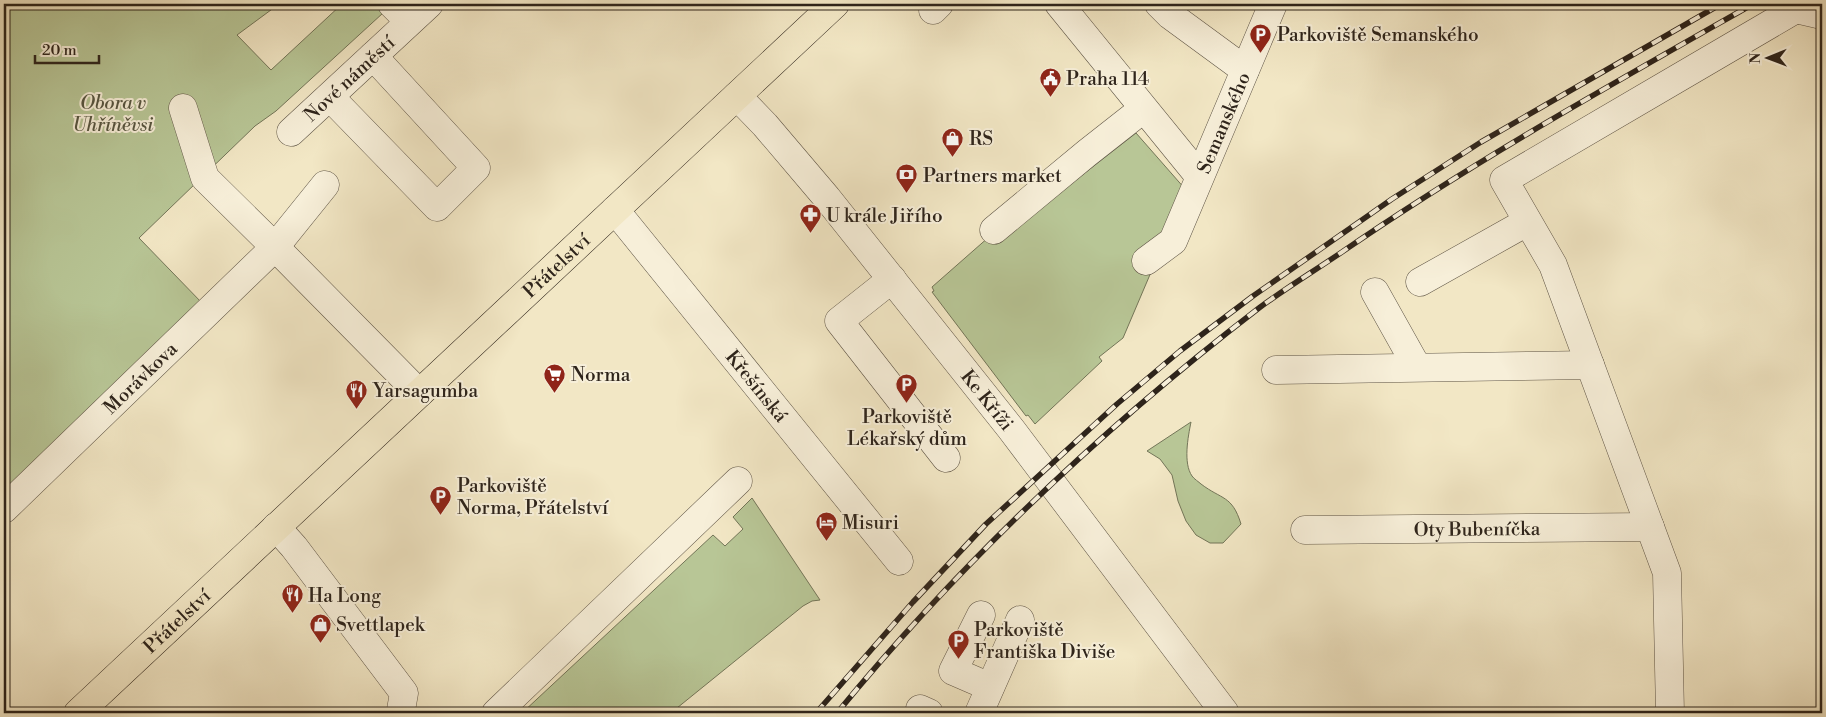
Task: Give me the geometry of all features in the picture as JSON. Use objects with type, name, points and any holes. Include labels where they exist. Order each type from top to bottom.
[{"type":"main road","name":"Přátelství","points":[[78,713],[835,4]]},
{"type":"street","points":[[1059,4],[1199,176]]},
{"type":"street","points":[[1159,4],[1170,16],[1245,70]]},
{"type":"street","name":"Semanského","points":[[1146,261],[1172,241],[1274,4]]},
{"type":"street","points":[[1670,713],[1667,573],[1553,265],[1504,180],[1796,9],[1822,15]]},
{"type":"street","name":"Nové náměstí","points":[[291,132],[373,56],[410,10]]},
{"type":"street","points":[[330,97],[437,207],[476,168],[373,56]]},
{"type":"street","name":"Ke Kříži","points":[[737,96],[765,125],[827,198],[1011,429],[1225,713]]},
{"type":"street","points":[[183,108],[205,178],[419,393]]},
{"type":"street","points":[[994,230],[1087,153],[1144,109]]},
{"type":"street","name":"Morávkova","points":[[4,509],[275,247],[326,185]]},
{"type":"street","name":"Křešínská","points":[[615,210],[899,561]]},
{"type":"street","points":[[1420,282],[1527,222]]},
{"type":"street","points":[[892,279],[839,321],[946,458]]},
{"type":"street","points":[[1375,292],[1417,367]]},
{"type":"street","points":[[1276,370],[1590,364]]},
{"type":"street","points":[[496,713],[738,481]]},
{"type":"street","name":"Oty Bubeníčka","points":[[1306,530],[1650,527]]},
{"type":"street","points":[[276,528],[294,547],[404,693],[402,713]]},
{"type":"street","points":[[981,615],[953,671],[990,687]]},
{"type":"street","points":[[978,713],[1020,620]]},
{"type":"green space","name":"Obora v Uhříněvsi","points":[[4,4],[279,4],[237,35],[271,70],[342,4],[374,4],[383,13],[276,111],[255,126],[139,238],[203,304],[4,496]]},
{"type":"green space","points":[[1136,133],[1186,190],[1123,338],[1099,357],[1102,361],[1035,424],[1028,415],[1026,416],[932,292],[934,291],[932,287],[998,229],[1004,236]]},
{"type":"green space","points":[[1191,422],[1187,450],[1189,471],[1201,484],[1230,503],[1238,515],[1241,524],[1223,543],[1210,543],[1196,535],[1186,521],[1178,501],[1172,475],[1160,459],[1147,451]]},
{"type":"green space","points":[[752,498],[820,600],[812,601],[803,606],[673,713],[522,713],[713,535],[725,546],[743,529],[733,517]]},
{"type":"railway","points":[[816,713],[913,602],[986,524],[1117,404],[1180,351],[1253,296],[1392,199],[1481,142],[1721,4]]},
{"type":"railway","points":[[837,713],[933,603],[1036,499],[1145,400],[1259,308],[1392,218],[1493,154],[1753,4]]},
{"type":"place","name":"Parkoviště Semanského","points":[[1261,53]]},
{"type":"place","name":"Praha 114","points":[[1050,97]]},
{"type":"place","name":"RS","points":[[953,157]]},
{"type":"place","name":"Partners market","points":[[907,194]]},
{"type":"place","name":"U krále Jiřího","points":[[810,234]]},
{"type":"place","name":"Norma","points":[[555,393]]},
{"type":"place","name":"Parkoviště Lékařský dům","points":[[907,404]]},
{"type":"place","name":"Yarsagumba","points":[[357,409]]},
{"type":"place","name":"Parkoviště Norma, Přátelství","points":[[441,515]]},
{"type":"place","name":"Misuri","points":[[826,541]]},
{"type":"place","name":"Ha Long","points":[[292,614]]},
{"type":"place","name":"Svettlapek","points":[[320,643]]},
{"type":"place","name":"Parkoviště Františka Diviše","points":[[958,659]]}]
